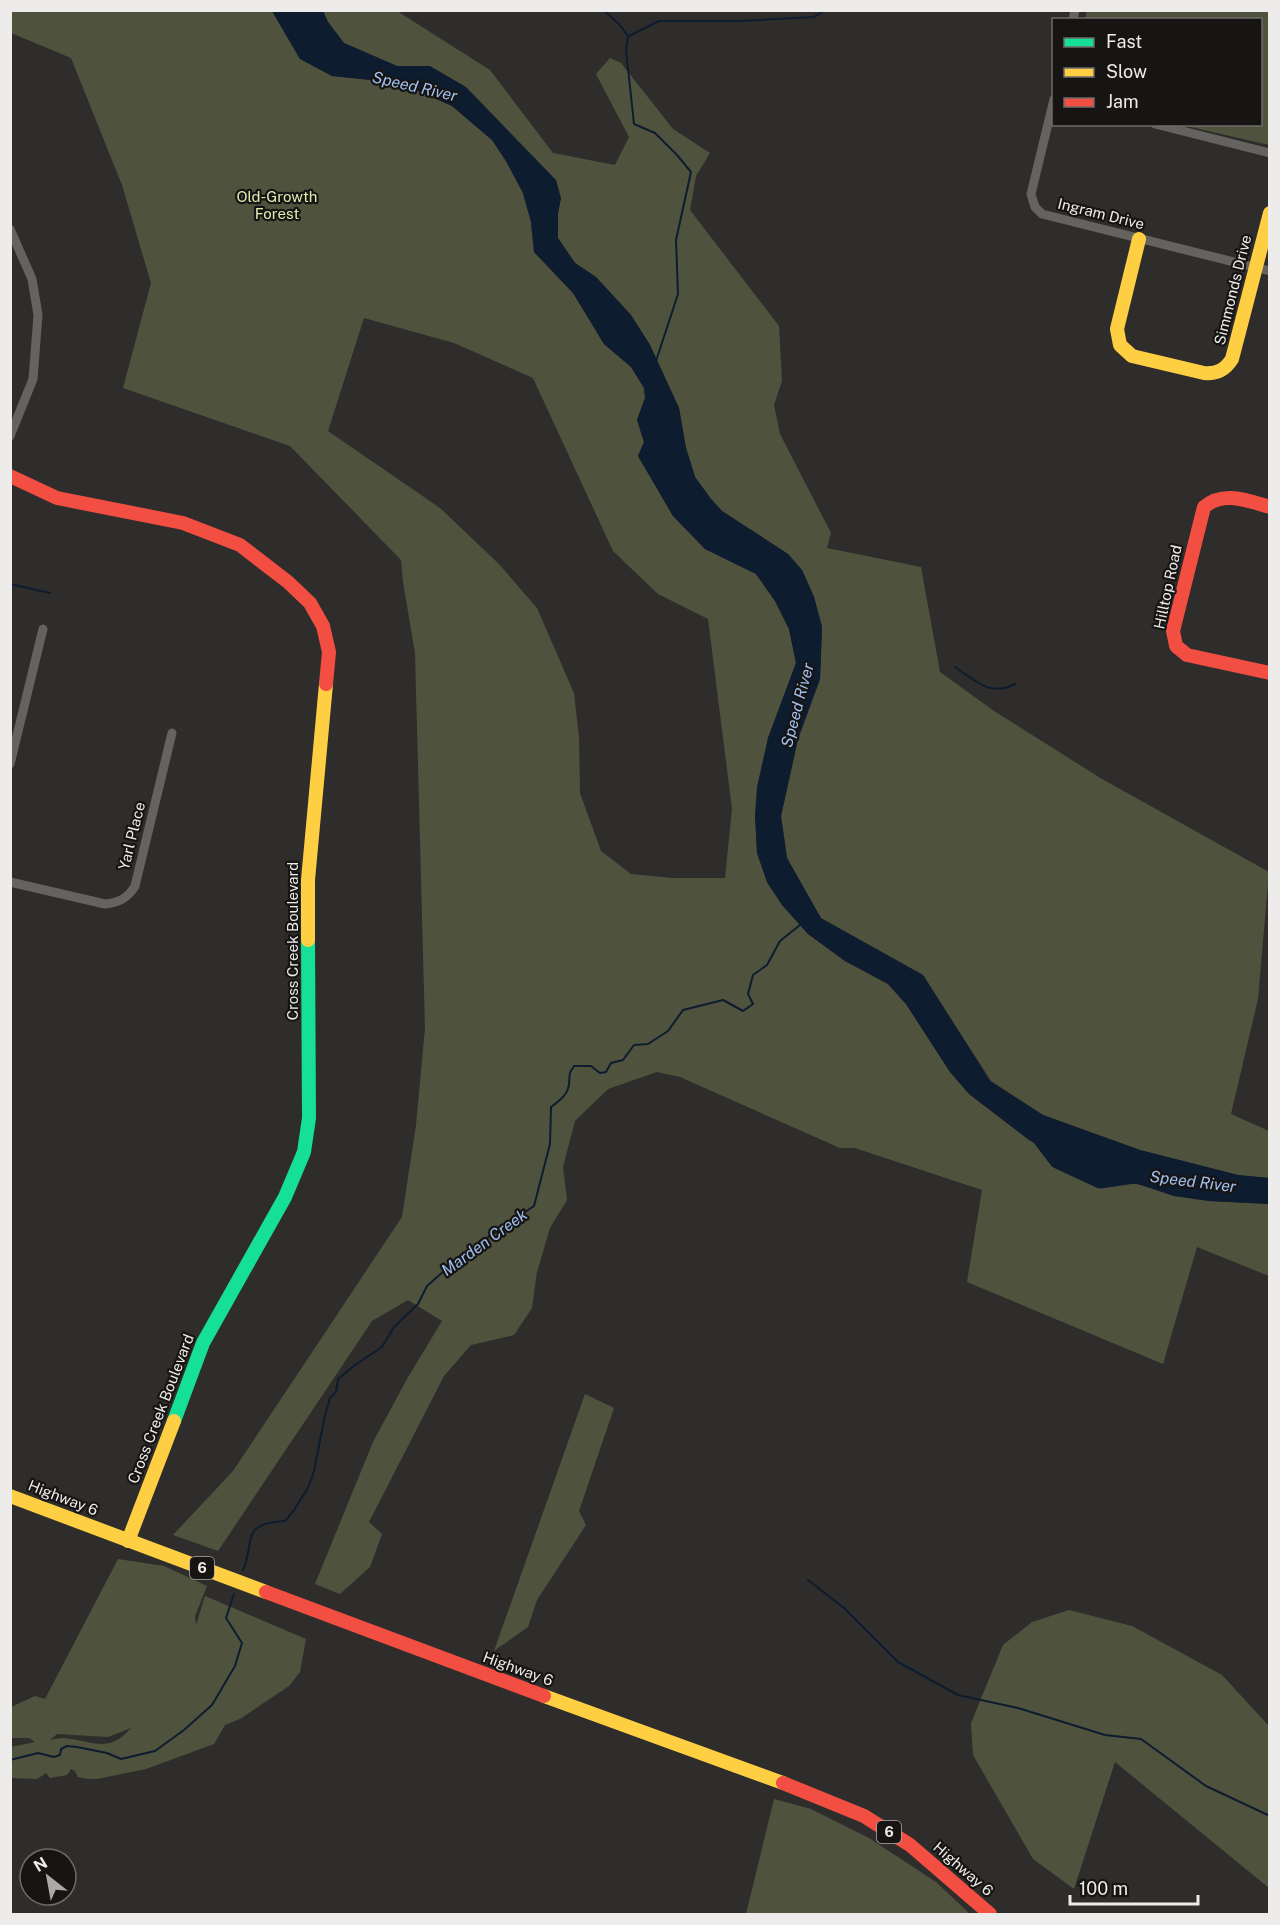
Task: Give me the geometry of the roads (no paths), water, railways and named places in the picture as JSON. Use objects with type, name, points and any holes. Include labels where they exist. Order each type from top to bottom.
[{"type":"street","name":"Ingram Drive","points":[[1052,104],[1031,194],[1035,207],[1047,216],[1269,271]]},
{"type":"street","points":[[1163,126],[1269,153]]},
{"type":"street","name":"Simmonds Drive","points":[[1139,239],[1117,329],[1119,343],[1123,350],[1132,356],[1215,373],[1229,364],[1233,354],[1269,213]]},
{"type":"street","points":[[10,229],[32,279],[38,315],[33,379],[10,435]]},
{"type":"street","name":"Cross Creek Boulevard","points":[[10,477],[57,498],[183,523],[240,545],[288,582],[309,603],[323,626],[329,652],[308,880],[309,1118],[304,1152],[285,1197],[203,1343],[128,1541]]},
{"type":"street","name":"Hilltop Road","points":[[1269,507],[1227,497],[1212,499],[1204,507],[1173,631],[1173,641],[1178,649],[1187,655],[1269,672]]},
{"type":"street","points":[[10,764],[43,629]]},
{"type":"street","name":"Yarl Place","points":[[10,882],[105,903],[120,902],[126,898],[135,886],[172,733]]},
{"type":"street","name":"Highway 6","points":[[10,1496],[629,1728],[770,1778],[864,1816],[909,1845],[990,1914]]},
{"type":"water","points":[[272,11],[323,11],[328,22],[344,43],[397,66],[430,66],[466,87],[556,180],[561,198],[558,213],[558,238],[575,263],[596,277],[631,315],[650,345],[679,408],[686,448],[695,477],[722,511],[788,554],[802,570],[814,597],[822,627],[820,679],[798,739],[781,816],[787,858],[821,918],[923,975],[990,1081],[1043,1115],[1140,1150],[1238,1175],[1269,1178],[1269,1204],[1209,1201],[1174,1196],[1141,1185],[1082,1172],[1029,1140],[969,1094],[950,1072],[906,1004],[888,984],[845,961],[808,934],[782,905],[767,882],[757,853],[755,815],[757,787],[768,738],[796,663],[789,629],[775,601],[756,574],[705,549],[673,516],[638,456],[644,442],[637,420],[645,398],[644,388],[631,367],[604,344],[573,293],[534,252],[531,222],[523,193],[492,140],[452,106],[400,83],[332,76],[300,59]]},
{"type":"waterway","points":[[603,10],[619,24],[628,36],[626,50],[634,124],[655,133],[691,172],[676,240],[678,294],[655,364]]},
{"type":"waterway","points":[[629,36],[659,21],[740,21],[814,17],[825,10]]},
{"type":"waterway","points":[[10,584],[50,593]]},
{"type":"waterway","points":[[955,667],[977,682],[991,688],[1006,688],[1015,684]]},
{"type":"waterway","name":"Marden Creek","points":[[243,1570],[255,1530],[261,1526],[285,1521],[309,1486],[325,1415],[330,1398],[336,1392],[338,1379],[382,1347],[394,1327],[418,1304],[427,1286],[462,1255],[534,1206],[550,1144],[551,1107],[567,1091],[570,1073],[574,1066],[591,1066],[600,1073],[606,1072],[611,1063],[623,1060],[634,1045],[648,1044],[668,1031],[683,1010],[723,1000],[743,1011],[753,1004],[748,994],[753,975],[767,965],[780,941],[800,925]]},
{"type":"waterway","name":"Speed River","points":[[1041,1140],[1057,1161],[1100,1181],[1134,1176]]},
{"type":"waterway","points":[[808,1580],[844,1608],[898,1662],[958,1695],[1018,1708],[1105,1735],[1141,1739],[1206,1786],[1270,1816]]},
{"type":"waterway","points":[[10,1760],[38,1753],[54,1757],[60,1755],[61,1749],[67,1746],[107,1753],[121,1759],[155,1751],[184,1730],[212,1705],[235,1666],[242,1643],[226,1618],[234,1594]]},
{"type":"park label","name":"Old-Growth Forest","points":[[277,206]]}]
